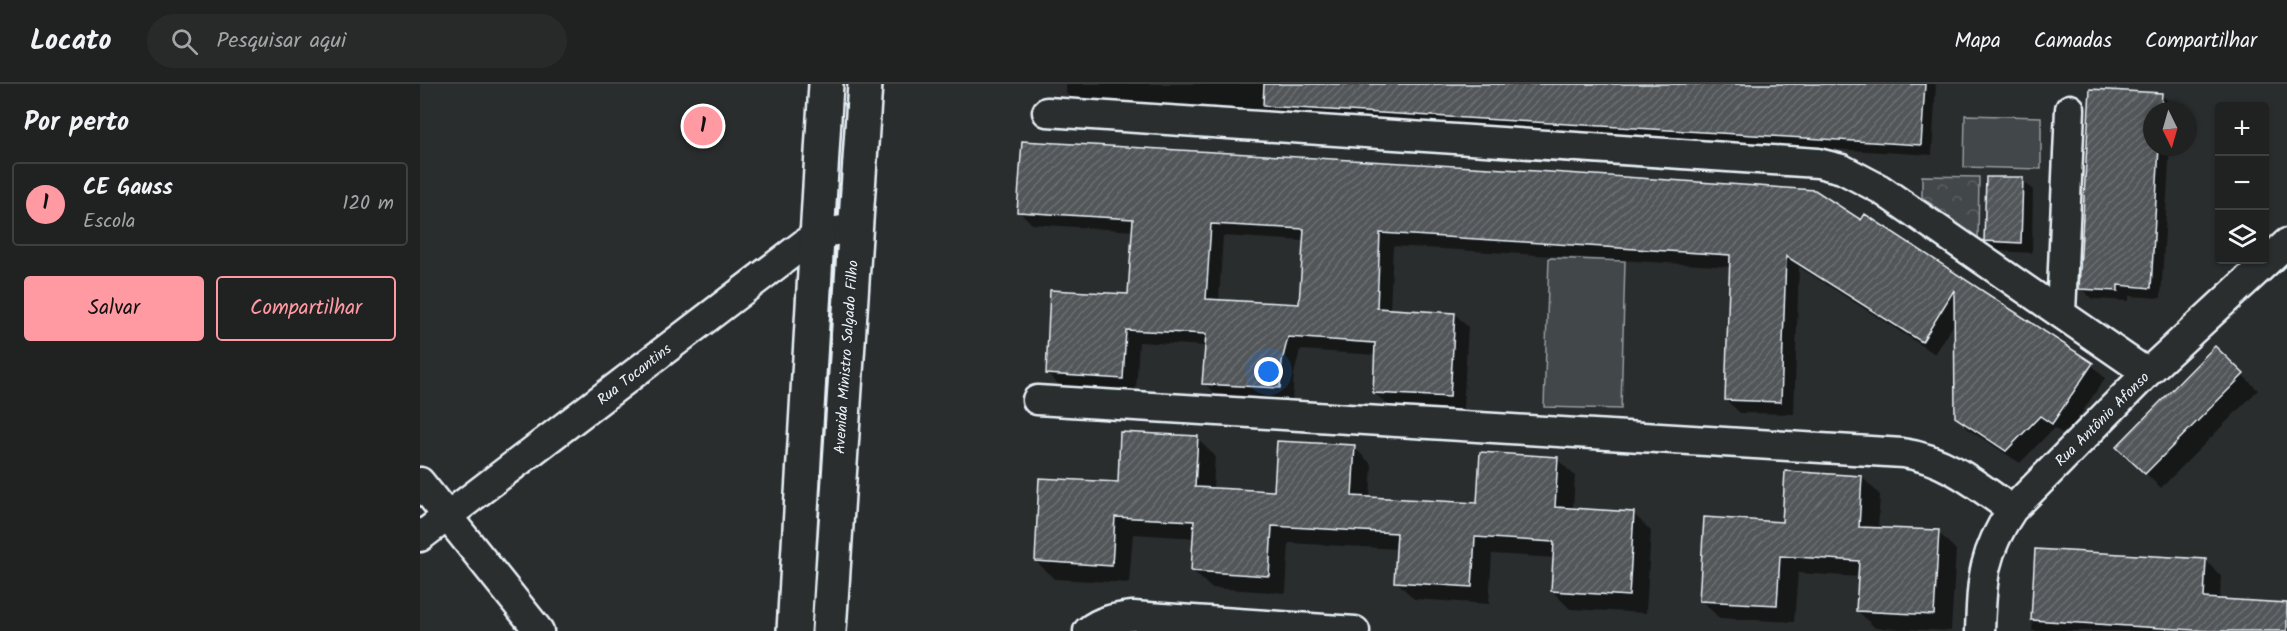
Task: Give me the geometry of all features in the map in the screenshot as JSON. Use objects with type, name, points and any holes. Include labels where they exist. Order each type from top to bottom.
[{"type":"main road","points":[[794,631],[826,84]]},
{"type":"main road","name":"Avenida Ministro Salgado Filho","points":[[829,631],[865,84]]},
{"type":"street","points":[[2061,313],[2070,109]]},
{"type":"street","points":[[1047,112],[1818,163],[1842,169],[1880,189],[2147,373]]},
{"type":"street","name":"Rua Tocantins","points":[[420,537],[817,234],[855,228]]},
{"type":"street","name":"Rua Antônio Afonso","points":[[1980,631],[1982,580],[1988,553],[1997,532],[2012,510],[2147,373],[2287,243]]},
{"type":"street","points":[[1037,400],[1903,453],[1944,464],[2012,510]]},
{"type":"street","points":[[420,482],[539,631]]},
{"type":"street","points":[[1088,631],[1114,618],[1133,616],[1355,631]]},
{"type":"green space","points":[[1965,115],[2041,117],[2041,169],[1964,167]]},
{"type":"green space","points":[[1922,176],[1979,177],[1978,239],[1922,197]]},
{"type":"green space","points":[[1549,258],[1625,261],[1621,409],[1544,407]]},
{"type":"building","points":[[1264,84],[1925,84],[1921,145],[1263,106]]},
{"type":"building","points":[[2090,89],[2162,93],[2162,102],[2143,102],[2143,156],[2158,156],[2151,288],[2118,285],[2118,291],[2079,289]]},
{"type":"building","points":[[1022,141],[1490,168],[1815,190],[1861,220],[1865,214],[2093,363],[2052,424],[2040,416],[2006,451],[1955,417],[1954,290],[1922,342],[1786,256],[1781,402],[1725,400],[1730,255],[1380,233],[1377,308],[1455,313],[1450,397],[1373,393],[1375,343],[1288,337],[1282,361],[1280,388],[1202,384],[1206,334],[1126,330],[1123,379],[1046,374],[1050,290],[1128,294],[1133,219],[1017,212]],"holes":[[[1211,224],[1304,229],[1299,304],[1206,299]]]},
{"type":"building","points":[[1986,177],[2023,177],[2021,243],[1984,241]]},
{"type":"building","points":[[2215,346],[2244,374],[2145,474],[2116,447]]},
{"type":"building","points":[[1120,432],[1198,436],[1195,487],[1274,491],[1277,441],[1355,445],[1352,496],[1477,503],[1480,452],[1558,457],[1555,507],[1634,512],[1629,596],[1551,591],[1554,542],[1475,537],[1472,587],[1394,582],[1397,533],[1272,526],[1269,576],[1191,571],[1194,521],[1115,517],[1112,566],[1035,561],[1039,478],[1118,482]]},
{"type":"building","points":[[1785,471],[1862,476],[1859,527],[1939,530],[1934,615],[1856,611],[1859,561],[1780,556],[1777,605],[1699,601],[1704,517],[1782,522]]},
{"type":"building","points":[[2035,549],[2206,559],[2204,598],[2287,603],[2287,631],[2210,631],[2031,620]]},
{"type":"place","name":"CE Gauss","points":[[703,126]]}]
